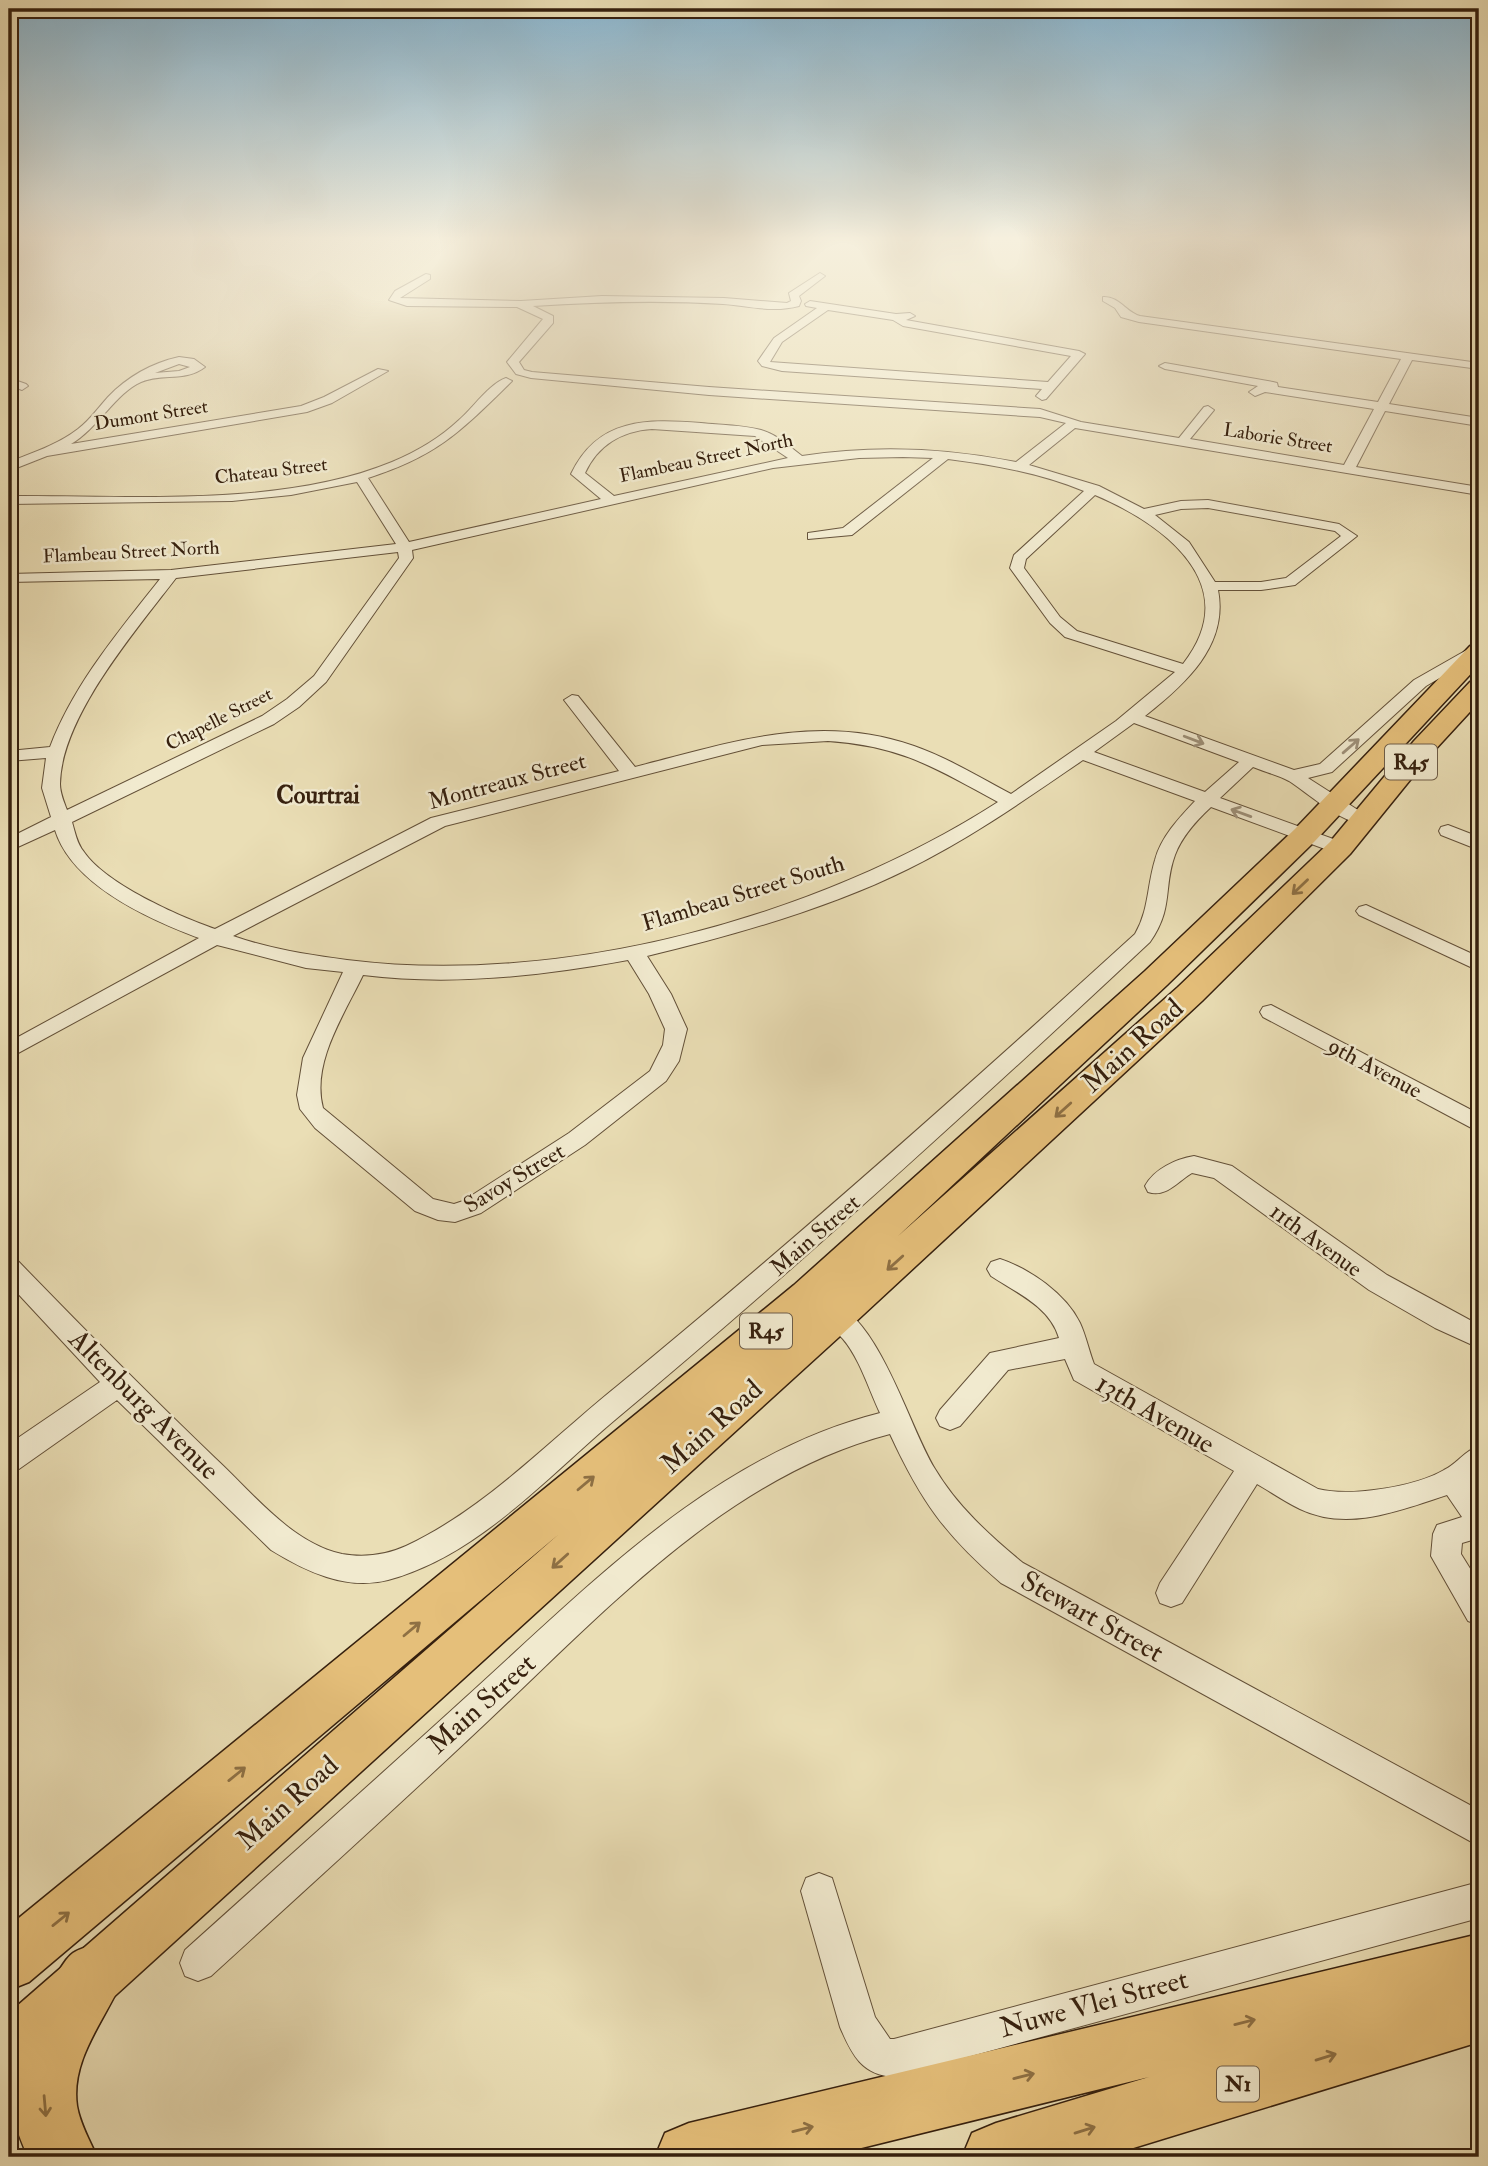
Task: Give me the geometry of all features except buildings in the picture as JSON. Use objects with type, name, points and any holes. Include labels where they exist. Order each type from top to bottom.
[{"type":"highway","points":[[689,2157],[1479,1965]]},
{"type":"highway","points":[[63,2157],[48,2131],[43,2103],[46,2068],[57,2039],[93,1976]]},
{"type":"highway","name":"N1","points":[[996,2157],[1479,2010]]},
{"type":"main road","name":"Main Road","points":[[9,1962],[373,1662],[822,1306],[1190,994],[1335,827],[1479,649]]},
{"type":"main road","name":"Main Road","points":[[1335,827],[1423,747],[1479,687]]},
{"type":"main road","name":"Main Road","points":[[9,2052],[822,1306]]},
{"type":"street","points":[[534,339],[513,362],[515,367],[531,375],[566,380]]},
{"type":"street","points":[[781,339],[773,345],[765,364],[782,368],[1051,386]]},
{"type":"street","points":[[1026,339],[1079,354],[1036,402],[1032,413]]},
{"type":"street","points":[[1290,339],[1479,366]]},
{"type":"street","points":[[1349,467],[1409,355]]},
{"type":"street","points":[[1165,366],[1294,388],[1313,396]]},
{"type":"street","name":"Dumont Street","points":[[43,453],[303,409],[328,400],[382,371]]},
{"type":"street","points":[[9,467],[43,453],[85,430],[114,398],[142,379]]},
{"type":"street","name":"Laborie Street","points":[[566,380],[1046,414],[1074,423],[1479,488]]},
{"type":"street","points":[[9,381],[22,386]]},
{"type":"street","name":"Chateau Street","points":[[9,500],[226,497],[300,489],[360,476],[422,453],[440,442],[506,381]]},
{"type":"street","points":[[1046,414],[1051,404],[1051,386]]},
{"type":"street","points":[[1255,392],[1263,388],[1479,422]]},
{"type":"street","points":[[1191,440],[1208,410]]},
{"type":"street","points":[[1018,467],[1074,423]]},
{"type":"street","points":[[612,500],[578,474],[606,440],[630,427],[656,425],[758,433],[773,440],[798,459]]},
{"type":"street","name":"Flambeau Street North","points":[[9,578],[171,574],[405,547],[798,459],[884,452],[944,456],[1018,467],[1094,489],[1143,513],[1185,545],[1212,586]]},
{"type":"street","points":[[813,536],[847,532],[944,456]]},
{"type":"street","points":[[360,476],[405,547]]},
{"type":"street","points":[[1094,489],[1019,558],[1017,568],[1055,620],[1071,634],[1187,670]]},
{"type":"street","points":[[1081,753],[1187,670],[1206,639],[1213,613],[1212,586],[1261,586],[1290,582],[1350,536],[1339,528],[1222,505],[1194,503],[1143,513]]},
{"type":"street","name":"Chapelle Street","points":[[62,821],[268,720],[293,704],[320,679],[401,567],[406,558],[405,547]]},
{"type":"street","name":"Flambeau Street South","points":[[171,574],[121,640],[70,718],[57,752],[50,787],[73,852],[102,879],[150,909],[214,938],[268,953],[356,968],[415,972],[542,966],[634,953],[795,906],[898,867],[1013,802],[1081,753]]},
{"type":"street","name":"Main Road","points":[[1293,776],[1325,768],[1420,683],[1479,649]]},
{"type":"street","points":[[572,699],[631,774]]},
{"type":"street","points":[[1130,716],[1293,776],[1335,827]]},
{"type":"street","name":"Montreaux Street","points":[[9,1051],[214,938],[438,822],[777,736],[809,736],[894,744],[1013,802]]},
{"type":"street","points":[[9,756],[57,752]]},
{"type":"street","points":[[1081,753],[1209,801],[1335,827]]},
{"type":"street","name":"Main Street","points":[[282,1540],[309,1558],[362,1571],[390,1566],[435,1546],[479,1516],[810,1241],[1143,938],[1153,922],[1165,857],[1172,841],[1251,761]]},
{"type":"street","points":[[9,845],[62,821]]},
{"type":"street","points":[[1448,831],[1479,845]]},
{"type":"street","points":[[1366,911],[1479,965]]},
{"type":"street","name":"Savoy Street","points":[[356,968],[314,1060],[309,1078],[311,1108],[323,1122],[410,1195],[438,1211],[455,1213],[472,1208],[577,1139],[658,1076],[674,1045],[676,1029],[660,994],[634,953]]},
{"type":"street","name":"9th Avenue","points":[[1271,1012],[1479,1124]]},
{"type":"street","name":"11th Avenue","points":[[1157,1186],[1189,1163],[1200,1163],[1223,1172],[1388,1291],[1427,1313],[1479,1336]]},
{"type":"street","name":"Altenburg Avenue","points":[[9,1268],[119,1384],[282,1540]]},
{"type":"street","name":"13th Avenue","points":[[1000,1269],[1049,1303],[1067,1323],[1084,1373],[1251,1469],[1311,1500],[1343,1508],[1393,1498],[1454,1480]]},
{"type":"street","name":"Stewart Street","points":[[822,1306],[862,1346],[924,1477],[943,1505],[981,1547],[1012,1573],[1479,1829]]},
{"type":"street","points":[[950,1418],[1000,1361],[1073,1346]]},
{"type":"street","points":[[9,1460],[119,1384]]},
{"type":"street","name":"Main Street","points":[[198,1963],[598,1598],[688,1525],[737,1491],[789,1461],[834,1439],[898,1420]]},
{"type":"street","points":[[1479,1458],[1454,1480],[1479,1518]]},
{"type":"street","points":[[1171,1594],[1251,1469]]},
{"type":"street","points":[[1479,1525],[1448,1534],[1446,1556],[1479,1611]]},
{"type":"street","name":"Nuwe Vlei Street","points":[[819,1891],[859,2027],[880,2057],[894,2058],[1479,1900]]},
{"type":"district","name":"Courtrai","points":[[318,795]]}]
